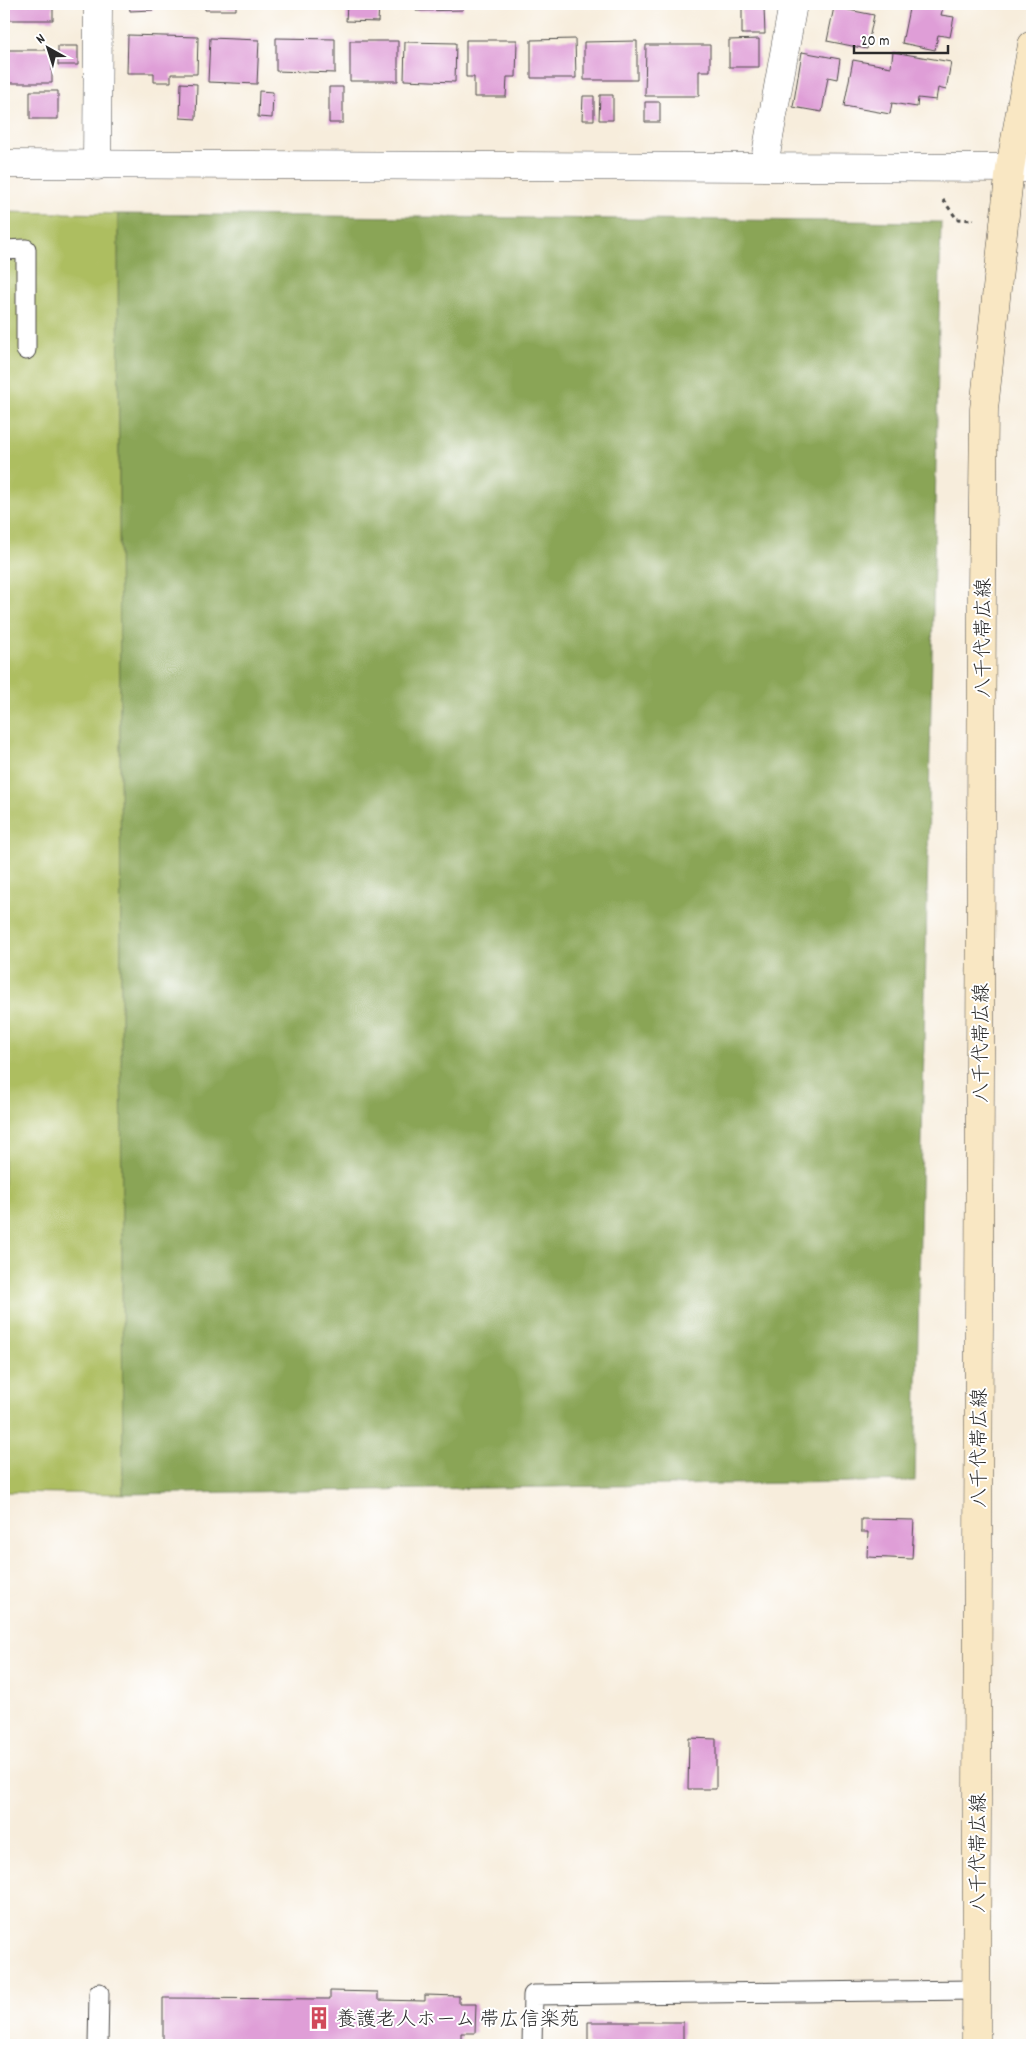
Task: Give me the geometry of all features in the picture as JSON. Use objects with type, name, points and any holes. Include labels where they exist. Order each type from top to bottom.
[{"type":"main road","name":"八千代帯広線","points":[[976,2045],[984,428],[1004,224],[1021,168],[1032,45]]},
{"type":"street","points":[[97,166],[98,4]]},
{"type":"street","points":[[764,165],[793,4]]},
{"type":"street","points":[[4,164],[97,166],[764,165],[1021,168]]},
{"type":"lane","points":[[4,250],[26,249],[26,350]]},
{"type":"lane","points":[[532,2045],[533,1995],[976,1990]]},
{"type":"lane","points":[[98,2045],[99,1993]]},
{"type":"path","points":[[934,200],[944,200],[957,219],[1004,224]]},
{"type":"green space","points":[[4,212],[118,214],[123,1494],[4,1492]]},
{"type":"green space","points":[[118,214],[941,222],[915,1481],[123,1494]]},
{"type":"building","points":[[4,4],[53,4],[53,20],[4,20]]},
{"type":"building","points":[[129,4],[153,4],[153,10],[130,11]]},
{"type":"building","points":[[205,4],[236,4],[236,10],[205,10]]},
{"type":"building","points":[[347,4],[379,4],[378,22],[346,21]]},
{"type":"building","points":[[416,4],[463,4],[463,10],[416,11]]},
{"type":"building","points":[[910,4],[944,4],[941,15],[954,17],[950,37],[938,35],[935,50],[902,43]]},
{"type":"building","points":[[742,7],[764,7],[765,34],[742,34]]},
{"type":"building","points":[[834,7],[874,15],[867,49],[827,41]]},
{"type":"building","points":[[128,35],[198,37],[197,74],[171,74],[171,82],[154,82],[154,73],[127,73]]},
{"type":"building","points":[[210,38],[259,40],[257,84],[208,82]]},
{"type":"building","points":[[276,38],[335,39],[335,73],[276,71]]},
{"type":"building","points":[[575,39],[576,78],[531,78],[531,40]]},
{"type":"building","points":[[759,39],[759,67],[729,67],[729,40]]},
{"type":"building","points":[[466,40],[517,40],[516,77],[507,77],[506,97],[474,97],[474,77],[466,77]]},
{"type":"building","points":[[350,41],[398,41],[398,81],[350,81]]},
{"type":"building","points":[[637,41],[637,80],[584,80],[584,42]]},
{"type":"building","points":[[405,42],[456,43],[455,82],[404,80]]},
{"type":"building","points":[[646,45],[710,45],[710,71],[699,71],[699,96],[645,96]]},
{"type":"building","points":[[58,46],[78,46],[78,65],[58,65]]},
{"type":"building","points":[[4,50],[52,50],[52,83],[4,83]]},
{"type":"building","points":[[802,52],[840,59],[837,79],[828,77],[822,112],[793,107]]},
{"type":"building","points":[[893,52],[951,62],[946,90],[938,88],[936,100],[918,98],[917,107],[892,103],[890,114],[844,106],[853,60],[891,67]]},
{"type":"building","points":[[181,83],[197,84],[196,119],[180,118]]},
{"type":"building","points":[[329,87],[343,87],[343,123],[329,123]]},
{"type":"building","points":[[30,91],[58,91],[58,119],[30,119]]},
{"type":"building","points":[[259,91],[273,92],[272,118],[258,117]]},
{"type":"building","points":[[600,95],[613,95],[613,120],[599,120]]},
{"type":"building","points":[[583,96],[594,96],[594,120],[582,120]]},
{"type":"building","points":[[645,102],[660,102],[660,122],[645,122]]},
{"type":"building","points":[[861,1519],[914,1520],[912,1559],[867,1557],[868,1532],[861,1532]]},
{"type":"building","points":[[689,1738],[716,1739],[716,1789],[688,1789]]},
{"type":"building","name":"養護老人ホーム 帯広信楽苑","points":[[330,1991],[378,1992],[378,2000],[425,2001],[425,1995],[459,1996],[459,2004],[476,2004],[475,2033],[461,2033],[461,2045],[163,2045],[163,1998],[330,1999]]},
{"type":"building","points":[[588,2022],[683,2022],[683,2045],[588,2045]]},
{"type":"place","name":"養護老人ホーム 帯広信楽苑","points":[[319,2018]]}]
